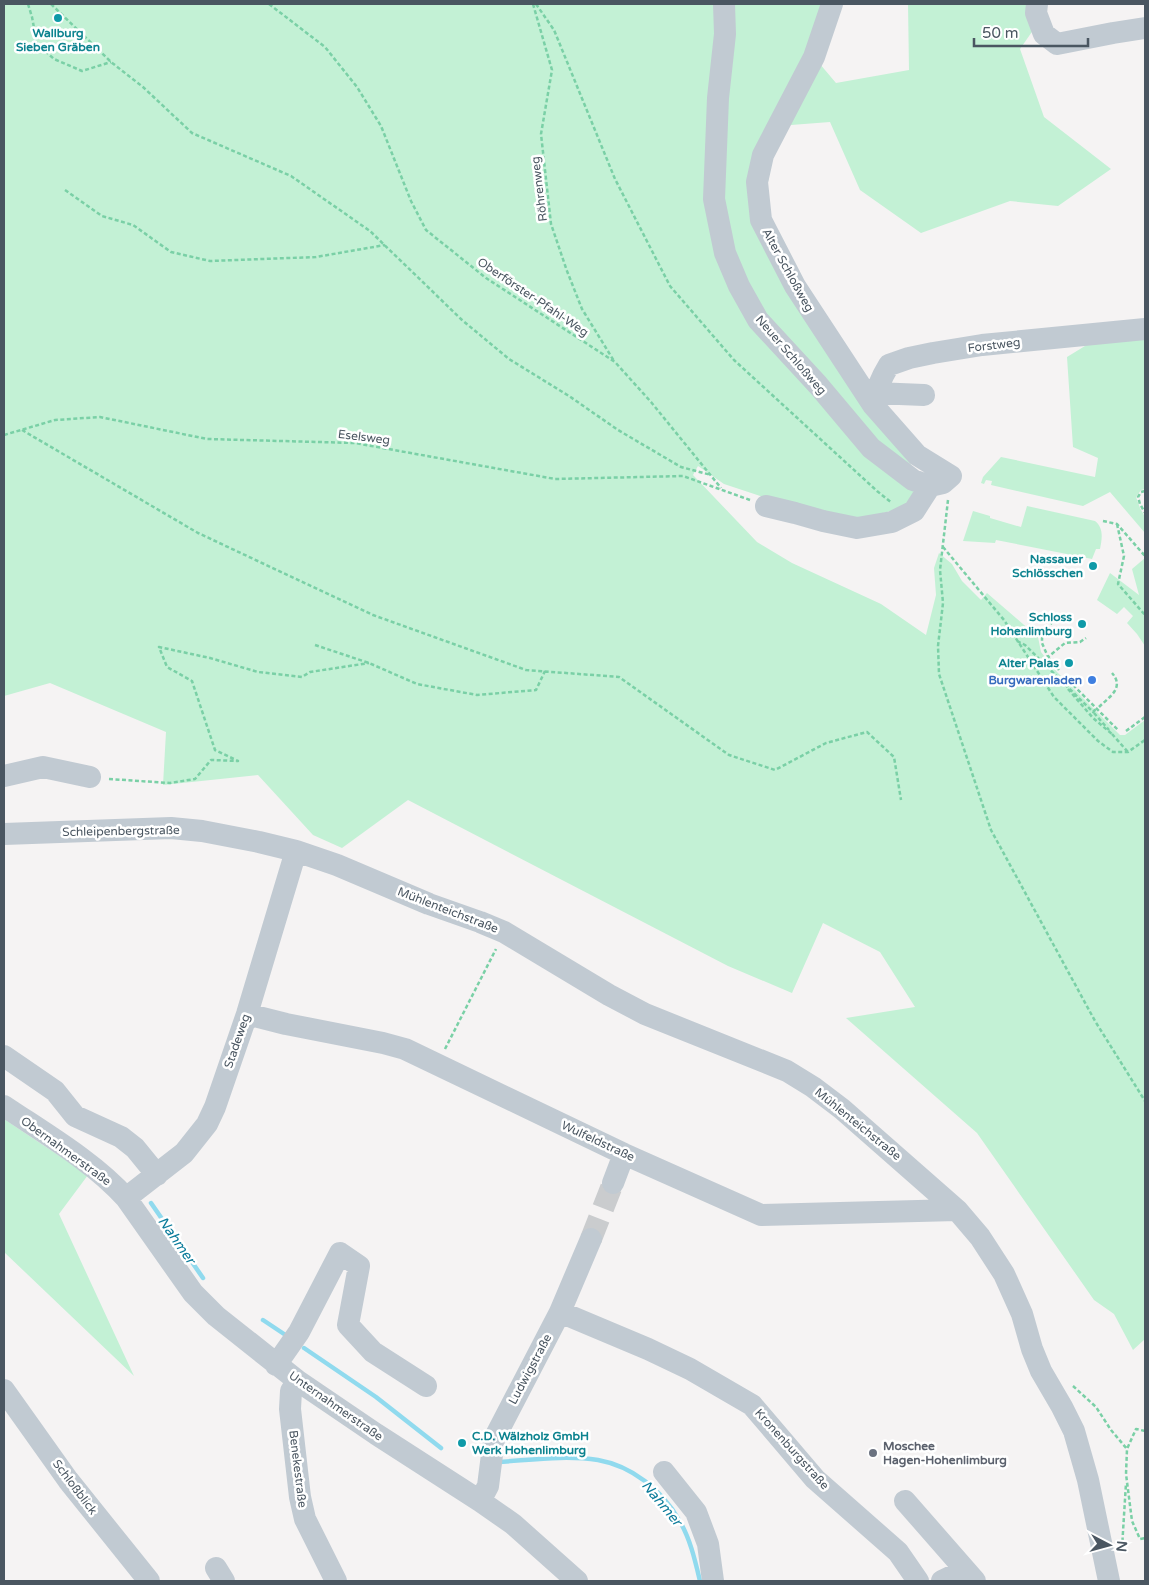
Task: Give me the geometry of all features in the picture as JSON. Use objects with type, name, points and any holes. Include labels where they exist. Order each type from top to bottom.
[{"type":"street","name":"Neuer Schloßweg","points":[[724,4],[724,34],[718,98],[714,199],[725,253],[739,286],[758,320],[818,385],[871,448],[913,480],[930,486]]},
{"type":"street","name":"Alter Schloßweg","points":[[832,4],[814,57],[763,155],[757,182],[761,220],[795,286],[874,399],[917,456],[951,476]]},
{"type":"street","points":[[1037,4],[1036,13],[1044,34],[1057,44],[1112,32],[1145,28]]},
{"type":"street","name":"Forstweg","points":[[874,399],[881,377],[888,365],[909,358],[982,345],[1145,329]]},
{"type":"street","points":[[874,399],[924,394]]},
{"type":"street","points":[[766,506],[857,528],[892,522],[907,515],[914,511],[930,486],[942,483],[951,476]]},
{"type":"street","points":[[4,776],[43,767],[90,777]]},
{"type":"street","name":"Schleipenbergstraße","points":[[4,834],[171,828],[230,836],[296,851]]},
{"type":"street","name":"Mühlenteichstraße","points":[[296,851],[337,865],[429,904],[504,932],[609,995],[645,1014],[787,1071],[813,1087],[856,1120],[957,1210],[980,1237],[1004,1274],[1022,1314],[1032,1349],[1041,1371],[1074,1431],[1088,1480],[1109,1581]]},
{"type":"street","name":"Stadeweg","points":[[126,1198],[184,1153],[207,1124],[215,1108],[247,1014],[296,851]]},
{"type":"street","name":"Wulfeldstraße","points":[[247,1014],[405,1049],[624,1154],[761,1215],[957,1210]]},
{"type":"street","points":[[4,1056],[55,1091],[76,1116],[120,1137],[135,1148],[157,1175]]},
{"type":"street","name":"Obernahmerstraße","points":[[4,1106],[114,1184],[126,1198]]},
{"type":"street","points":[[613,1183],[624,1154]]},
{"type":"street","name":"Unternahmerstraße","points":[[126,1198],[204,1306],[298,1381],[513,1524],[578,1581]]},
{"type":"street","name":"Ludwigstraße","points":[[480,1501],[488,1486],[494,1439],[560,1312],[591,1239]]},
{"type":"street","points":[[276,1365],[299,1332],[340,1253],[359,1266],[348,1324],[373,1352],[426,1386]]},
{"type":"street","name":"Kronenburgstraße","points":[[560,1312],[690,1369],[752,1405],[816,1479],[898,1552],[918,1581]]},
{"type":"street","name":"Benekestraße","points":[[298,1381],[291,1391],[290,1409],[304,1520],[336,1581]]},
{"type":"street","name":"Schloßblick","points":[[4,1390],[68,1480],[149,1581]]},
{"type":"street","points":[[664,1472],[696,1512],[708,1544],[713,1581]]},
{"type":"street","points":[[905,1501],[970,1576]]},
{"type":"street","points":[[942,1581],[970,1576]]},
{"type":"path","points":[[28,4],[37,44],[54,59],[82,71],[111,62]]},
{"type":"path","points":[[51,4],[111,62],[143,87],[192,133],[291,176],[370,231],[462,320],[509,359],[569,396],[618,430],[681,467],[711,475]]},
{"type":"path","name":"Oberförster-Pfahl-Weg","points":[[269,4],[325,47],[357,87],[381,126],[411,201],[426,230],[486,278],[615,362],[651,402],[722,489]]},
{"type":"path","points":[[534,4],[554,30],[615,179],[670,286],[734,360],[877,491],[907,515]]},
{"type":"path","name":"Röhrenweg","points":[[534,4],[552,70],[542,134],[551,224],[582,309],[615,362]]},
{"type":"path","points":[[65,190],[102,216],[134,225],[171,252],[210,261],[316,257],[385,245]]},
{"type":"path","name":"Eselsweg","points":[[4,435],[55,420],[100,417],[207,439],[355,443],[555,479],[683,476],[722,489]]},
{"type":"path","points":[[22,430],[198,533],[364,611],[526,670],[619,677],[729,755],[775,770],[826,743],[867,732],[894,757],[901,800]]},
{"type":"path","points":[[951,476],[940,570],[943,603],[938,646],[939,674],[991,830],[1095,1021],[1145,1101]]},
{"type":"path","points":[[722,489],[766,506]]},
{"type":"path","points":[[1145,491],[1141,492],[1138,497],[1145,513]]},
{"type":"path","points":[[1103,521],[1117,524],[1145,556]]},
{"type":"path","points":[[1117,524],[1124,556],[1118,584],[1145,615]]},
{"type":"path","points":[[943,548],[1004,620],[1054,697],[1098,741],[1113,752],[1128,752],[1145,740]]},
{"type":"path","points":[[1054,621],[1042,634],[1042,644],[1048,657],[1059,670]]},
{"type":"path","points":[[1048,657],[1065,643],[1080,642],[1086,638]]},
{"type":"path","points":[[1017,641],[1025,645],[1093,712],[1115,691],[1117,682],[1112,673]]},
{"type":"path","points":[[315,645],[369,663],[416,684],[478,695],[536,690],[545,671]]},
{"type":"path","points":[[90,777],[170,783],[195,779],[211,760],[238,761],[215,750],[192,681],[167,667],[159,647],[210,658],[258,672],[302,677],[310,672],[369,663]]},
{"type":"path","points":[[1065,684],[1080,705],[1112,734]]},
{"type":"path","points":[[1073,685],[1118,730]]},
{"type":"path","points":[[1094,713],[1128,752]]},
{"type":"path","points":[[1126,731],[1145,717]]},
{"type":"path","points":[[437,1064],[504,932]]},
{"type":"path","points":[[1072,1385],[1096,1407],[1111,1430],[1127,1449]]},
{"type":"path","points":[[1122,1555],[1127,1449],[1136,1429],[1145,1431]]},
{"type":"path","points":[[1126,1474],[1132,1521],[1140,1539],[1145,1538]]},
{"type":"green space","points":[[4,4],[832,4],[814,57],[836,83],[909,70],[908,4],[1032,4],[1036,26],[1020,49],[1044,117],[1111,169],[1058,206],[1010,201],[921,233],[860,190],[830,122],[778,126],[761,220],[853,392],[919,475],[920,504],[842,523],[724,484],[698,466],[693,475],[757,542],[792,563],[881,604],[926,635],[936,595],[934,568],[939,553],[952,564],[962,581],[981,600],[987,593],[1038,637],[1041,652],[1057,672],[1120,735],[1125,735],[1145,720],[1145,1339],[1133,1350],[1114,1314],[1094,1300],[977,1133],[846,1018],[915,1007],[880,952],[823,923],[792,993],[728,966],[408,800],[342,848],[313,835],[258,775],[163,785],[166,732],[50,683],[4,696]]},
{"type":"green space","points":[[1145,317],[1145,489],[1141,490],[1136,497],[1145,517],[1145,533],[1110,492],[1083,506],[991,485],[992,481],[986,480],[984,484],[981,483],[983,477],[1001,457],[1095,477],[1098,458],[1073,447],[1067,357],[1098,338],[1144,320]]},
{"type":"green space","points":[[1027,506],[1095,521],[1101,530],[1100,549],[1096,549],[1092,559],[996,540],[995,543],[963,541],[973,511],[1021,527]]},
{"type":"green space","points":[[1145,558],[1145,646],[1127,623],[1133,616],[1124,607],[1117,614],[1097,600],[1110,573],[1139,595],[1132,569]]},
{"type":"green space","points":[[4,1119],[88,1175],[59,1214],[134,1376],[4,1252]]},
{"type":"waterway","name":"Nahmer","points":[[151,1203],[203,1278]]},
{"type":"waterway","name":"Nahmer","points":[[263,1320],[287,1336]]},
{"type":"waterway","name":"Nahmer","points":[[304,1348],[376,1397],[441,1448]]},
{"type":"waterway","name":"Nahmer","points":[[498,1462],[548,1458],[598,1460],[611,1463],[634,1474],[655,1489],[679,1520],[689,1542],[700,1581]]},
{"type":"tunnel","points":[[591,1239],[613,1183]]},
{"type":"place","name":"Wallburg Sieben Gräben","points":[[58,18]]},
{"type":"place","name":"Nassauer Schlösschen","points":[[1093,566]]},
{"type":"place","name":"Schloss Hohenlimburg","points":[[1082,624]]},
{"type":"place","name":"Alter Palas","points":[[1069,663]]},
{"type":"place","name":"Burgwarenladen","points":[[1092,680]]},
{"type":"place","name":"C.D. Wälzholz GmbH Werk Hohenlimburg","points":[[462,1443]]},
{"type":"place","name":"Moschee Hagen-Hohenlimburg","points":[[873,1453]]}]
